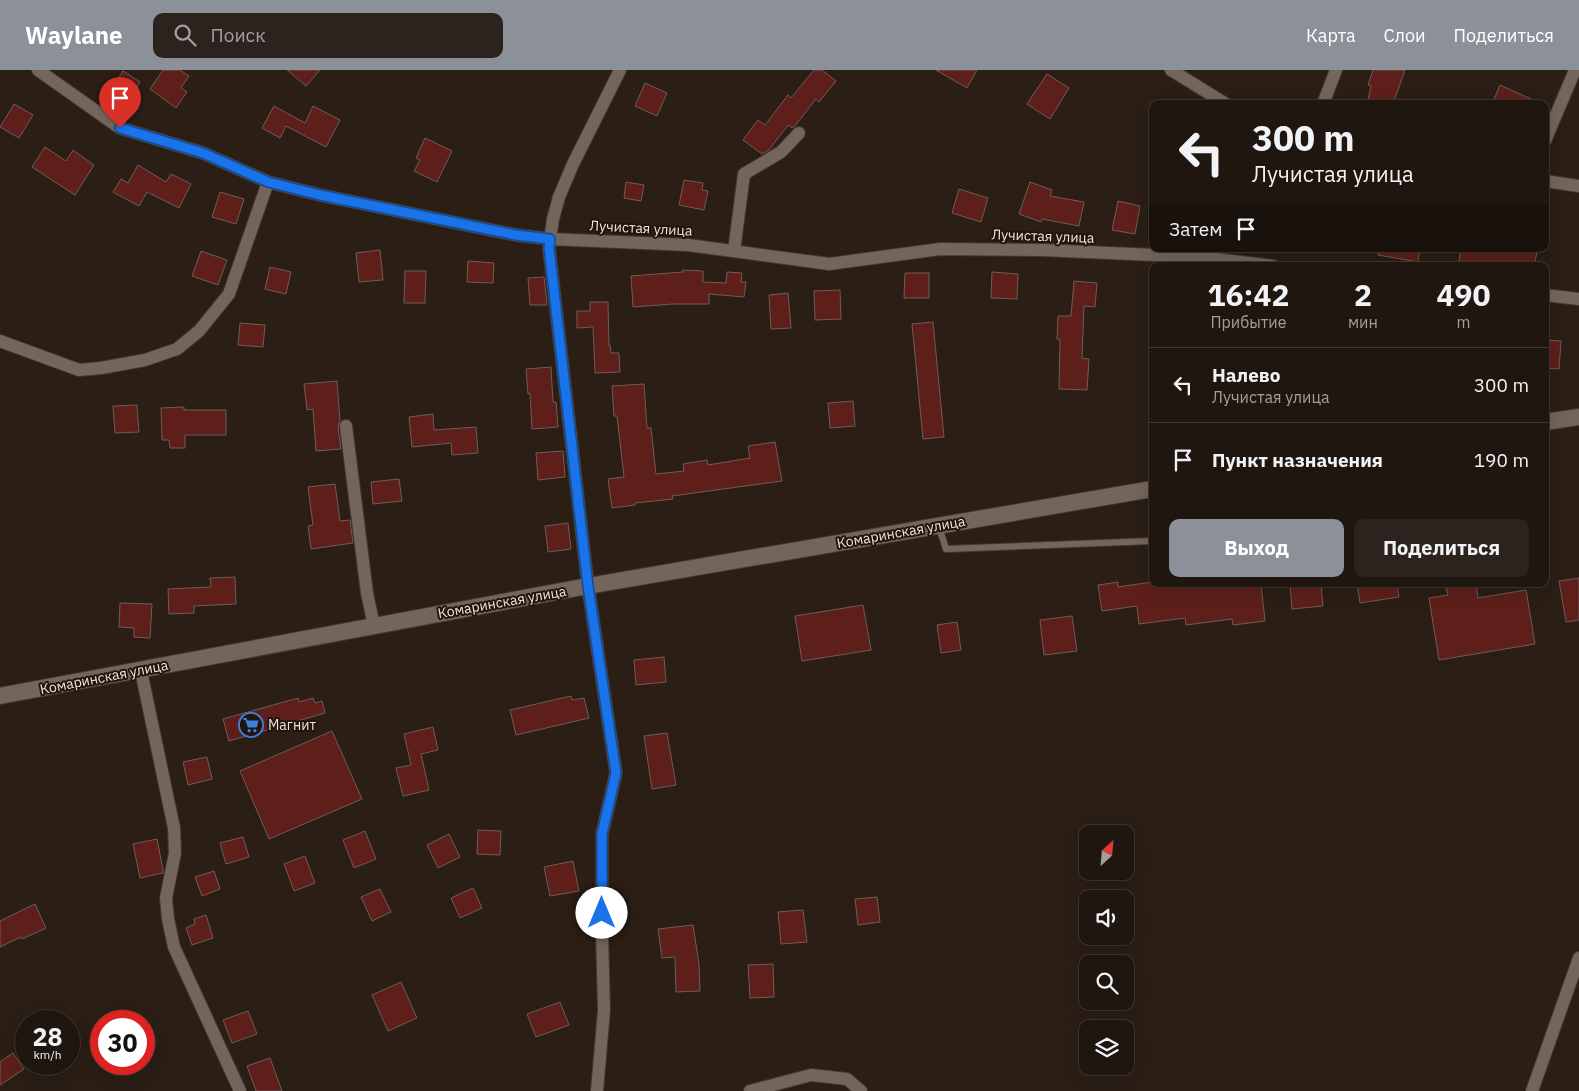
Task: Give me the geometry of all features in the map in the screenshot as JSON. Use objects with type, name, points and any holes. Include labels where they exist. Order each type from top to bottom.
[{"type":"street","name":"Лучистая улица","points":[[38,70],[120,128],[203,153],[268,182],[320,195],[507,233],[550,239],[688,245],[829,264],[940,249],[1042,250],[1199,257],[1240,262]]},
{"type":"street","points":[[597,1088],[604,1010],[602,834],[616,773],[588,586],[549,248],[553,219],[559,197],[573,164],[620,70]]},
{"type":"street","points":[[1171,70],[1220,100]]},
{"type":"street","points":[[1325,100],[1336,70]]},
{"type":"street","points":[[1549,132],[1575,70]]},
{"type":"street","points":[[734,251],[744,174],[782,152],[799,134]]},
{"type":"street","points":[[0,341],[79,370],[145,360],[178,348],[199,330],[229,294],[268,182]]},
{"type":"street","points":[[1549,182],[1579,186]]},
{"type":"street","points":[[1549,295],[1579,298]]},
{"type":"street","points":[[1549,421],[1579,417]]},
{"type":"street","points":[[346,426],[367,593],[374,626]]},
{"type":"street","name":"Комаринская улица","points":[[0,696],[588,586],[1149,490]]},
{"type":"street","points":[[141,671],[174,828],[175,853],[166,898],[174,947],[240,1091]]},
{"type":"street","points":[[1532,1091],[1579,958]]},
{"type":"street","points":[[750,1091],[811,1075],[847,1080],[861,1091]]},
{"type":"lane","points":[[939,526],[946,549],[1149,541]]},
{"type":"building","points":[[163,70],[180,70],[189,76],[181,88],[187,92],[176,108],[150,89]]},
{"type":"building","points":[[287,70],[320,70],[306,86]]},
{"type":"building","points":[[814,70],[822,70],[836,81],[819,102],[816,99],[794,127],[792,128],[788,125],[769,150],[762,154],[743,140],[758,120],[765,125],[788,95],[791,98]]},
{"type":"building","points":[[936,70],[977,70],[967,88]]},
{"type":"building","points":[[1373,70],[1405,70],[1394,100],[1368,100],[1371,86],[1368,85]]},
{"type":"building","points":[[123,71],[140,82],[127,102],[110,91]]},
{"type":"building","points":[[1047,74],[1069,88],[1050,119],[1027,104]]},
{"type":"building","points":[[645,83],[667,93],[657,116],[635,106]]},
{"type":"building","points":[[1500,85],[1533,100],[1494,100]]},
{"type":"building","points":[[14,104],[33,115],[19,138],[0,127]]},
{"type":"building","points":[[274,106],[305,123],[313,106],[340,120],[326,147],[286,126],[280,138],[262,128]]},
{"type":"building","points":[[425,138],[452,151],[437,182],[414,171],[420,160],[416,158]]},
{"type":"building","points":[[45,147],[66,161],[73,150],[94,165],[75,195],[32,167]]},
{"type":"building","points":[[138,165],[166,182],[171,174],[191,184],[179,208],[147,192],[139,206],[113,192],[121,179],[128,183]]},
{"type":"building","points":[[684,180],[703,183],[702,190],[708,191],[704,210],[679,205]]},
{"type":"building","points":[[626,182],[644,185],[641,201],[624,198]]},
{"type":"building","points":[[1030,182],[1052,190],[1050,196],[1084,202],[1079,226],[1042,219],[1041,222],[1019,214]]},
{"type":"building","points":[[959,189],[988,198],[981,222],[952,213]]},
{"type":"building","points":[[220,192],[244,199],[236,224],[212,217]]},
{"type":"building","points":[[1118,201],[1140,206],[1135,234],[1112,230]]},
{"type":"building","points":[[380,250],[383,280],[359,282],[356,253]]},
{"type":"building","points":[[201,251],[227,260],[218,285],[192,276]]},
{"type":"building","points":[[1378,252],[1420,252],[1418,262],[1378,255]]},
{"type":"building","points":[[1460,252],[1537,252],[1535,262],[1459,262]]},
{"type":"building","points":[[468,261],[494,263],[493,283],[467,282]]},
{"type":"building","points":[[270,267],[291,272],[286,294],[265,289]]},
{"type":"building","points":[[683,270],[703,271],[703,282],[726,283],[727,272],[742,273],[741,282],[746,282],[744,297],[709,294],[709,304],[633,307],[631,276],[683,272]]},
{"type":"building","points":[[405,271],[426,271],[425,303],[404,303]]},
{"type":"building","points":[[992,272],[1018,274],[1017,299],[991,298]]},
{"type":"building","points":[[905,273],[929,273],[929,298],[904,298]]},
{"type":"building","points":[[544,277],[547,305],[530,305],[528,278]]},
{"type":"building","points":[[1074,281],[1097,283],[1095,307],[1084,306],[1082,358],[1089,359],[1087,390],[1059,389],[1060,340],[1057,339],[1058,316],[1071,316]]},
{"type":"building","points":[[840,290],[841,319],[815,320],[814,291]]},
{"type":"building","points":[[788,293],[791,328],[771,329],[769,295]]},
{"type":"building","points":[[590,302],[608,302],[609,346],[611,353],[619,353],[620,372],[595,373],[593,327],[577,328],[577,311],[590,311]]},
{"type":"building","points":[[933,322],[944,437],[923,439],[912,324]]},
{"type":"building","points":[[240,323],[265,325],[263,347],[238,345]]},
{"type":"building","points":[[1549,340],[1561,341],[1559,369],[1549,368]]},
{"type":"building","points":[[551,367],[553,402],[556,402],[558,427],[532,429],[530,393],[528,394],[526,369]]},
{"type":"building","points":[[337,381],[340,421],[338,427],[341,449],[316,451],[313,409],[307,410],[304,384]]},
{"type":"building","points":[[644,384],[647,428],[651,428],[656,474],[684,471],[683,464],[707,460],[708,465],[750,458],[748,446],[775,442],[782,481],[672,496],[673,499],[635,503],[635,505],[612,508],[608,479],[624,477],[617,416],[614,416],[612,386]]},
{"type":"building","points":[[853,401],[855,426],[830,428],[828,403]]},
{"type":"building","points":[[137,405],[139,432],[115,433],[113,406]]},
{"type":"building","points":[[184,407],[184,410],[226,410],[226,435],[185,435],[185,448],[170,448],[169,440],[162,440],[161,408]]},
{"type":"building","points":[[433,414],[434,430],[476,427],[478,453],[452,455],[451,443],[412,447],[409,417]]},
{"type":"building","points":[[563,451],[565,477],[538,480],[536,453]]},
{"type":"building","points":[[399,479],[402,501],[373,504],[371,482]]},
{"type":"building","points":[[335,484],[340,521],[350,520],[353,543],[311,549],[308,526],[313,525],[308,487]]},
{"type":"building","points":[[568,523],[571,549],[548,552],[545,526]]},
{"type":"building","points":[[235,577],[236,604],[194,606],[194,613],[169,614],[168,589],[211,587],[210,578]]},
{"type":"building","points":[[1579,578],[1579,620],[1566,622],[1559,581]]},
{"type":"building","points":[[1118,582],[1118,587],[1149,582],[1149,587],[1261,587],[1265,621],[1233,625],[1232,619],[1186,625],[1185,618],[1139,624],[1137,606],[1102,611],[1098,585]]},
{"type":"building","points":[[1290,587],[1321,587],[1323,606],[1292,609]]},
{"type":"building","points":[[1357,587],[1397,587],[1399,597],[1360,603]]},
{"type":"building","points":[[1476,587],[1478,598],[1526,590],[1535,644],[1439,660],[1429,598],[1448,595],[1446,588]]},
{"type":"building","points":[[120,603],[152,604],[150,638],[134,637],[134,628],[119,627]]},
{"type":"building","points":[[863,605],[871,650],[802,661],[795,616]]},
{"type":"building","points":[[1072,616],[1077,651],[1044,655],[1040,620]]},
{"type":"building","points":[[957,622],[961,650],[941,653],[937,625]]},
{"type":"building","points":[[664,657],[666,682],[636,685],[634,660]]},
{"type":"building","points":[[571,696],[572,700],[584,698],[589,718],[516,735],[510,710]]},
{"type":"building","points":[[298,698],[299,702],[313,698],[315,703],[322,701],[325,713],[229,741],[223,719]]},
{"type":"building","points":[[433,727],[438,750],[421,754],[429,790],[403,796],[396,768],[411,765],[404,734]]},
{"type":"building","points":[[332,731],[362,799],[269,839],[240,771]]},
{"type":"building","points":[[667,733],[676,785],[652,789],[644,736]]},
{"type":"building","points":[[207,757],[212,779],[188,785],[183,762]]},
{"type":"building","points":[[478,830],[501,831],[500,855],[477,854]]},
{"type":"building","points":[[365,831],[376,859],[354,868],[343,840]]},
{"type":"building","points":[[449,834],[460,857],[438,868],[427,845]]},
{"type":"building","points":[[243,837],[249,857],[226,864],[220,843]]},
{"type":"building","points":[[157,839],[163,873],[140,878],[133,844]]},
{"type":"building","points":[[305,856],[315,883],[294,891],[284,864]]},
{"type":"building","points":[[573,861],[579,891],[550,896],[544,867]]},
{"type":"building","points":[[214,871],[220,889],[202,896],[195,877]]},
{"type":"building","points":[[473,888],[482,908],[460,918],[451,898]]},
{"type":"building","points":[[380,889],[391,912],[372,921],[361,897]]},
{"type":"building","points":[[877,897],[880,922],[858,925],[855,899]]},
{"type":"building","points":[[35,904],[46,928],[0,947],[0,921]]},
{"type":"building","points":[[803,910],[807,942],[781,944],[778,912]]},
{"type":"building","points":[[206,915],[213,938],[192,945],[186,928],[195,924],[194,919]]},
{"type":"building","points":[[693,925],[699,964],[700,991],[676,992],[675,957],[662,958],[658,929]]},
{"type":"building","points":[[773,964],[774,997],[750,998],[748,965]]},
{"type":"building","points":[[401,982],[417,1018],[388,1031],[372,995]]},
{"type":"building","points":[[560,1002],[569,1025],[536,1037],[527,1014]]},
{"type":"building","points":[[248,1011],[257,1034],[232,1043],[223,1020]]},
{"type":"building","points":[[13,1053],[15,1056],[15,1075],[0,1085],[0,1062]]},
{"type":"building","points":[[270,1058],[282,1091],[256,1091],[247,1066]]},
{"type":"place","name":"Магнит","points":[[251,725]]},
{"type":"route","points":[[120,128],[203,153],[268,182],[320,195],[516,235],[550,239],[549,248],[588,586],[616,773],[602,834],[602,913]]}]
